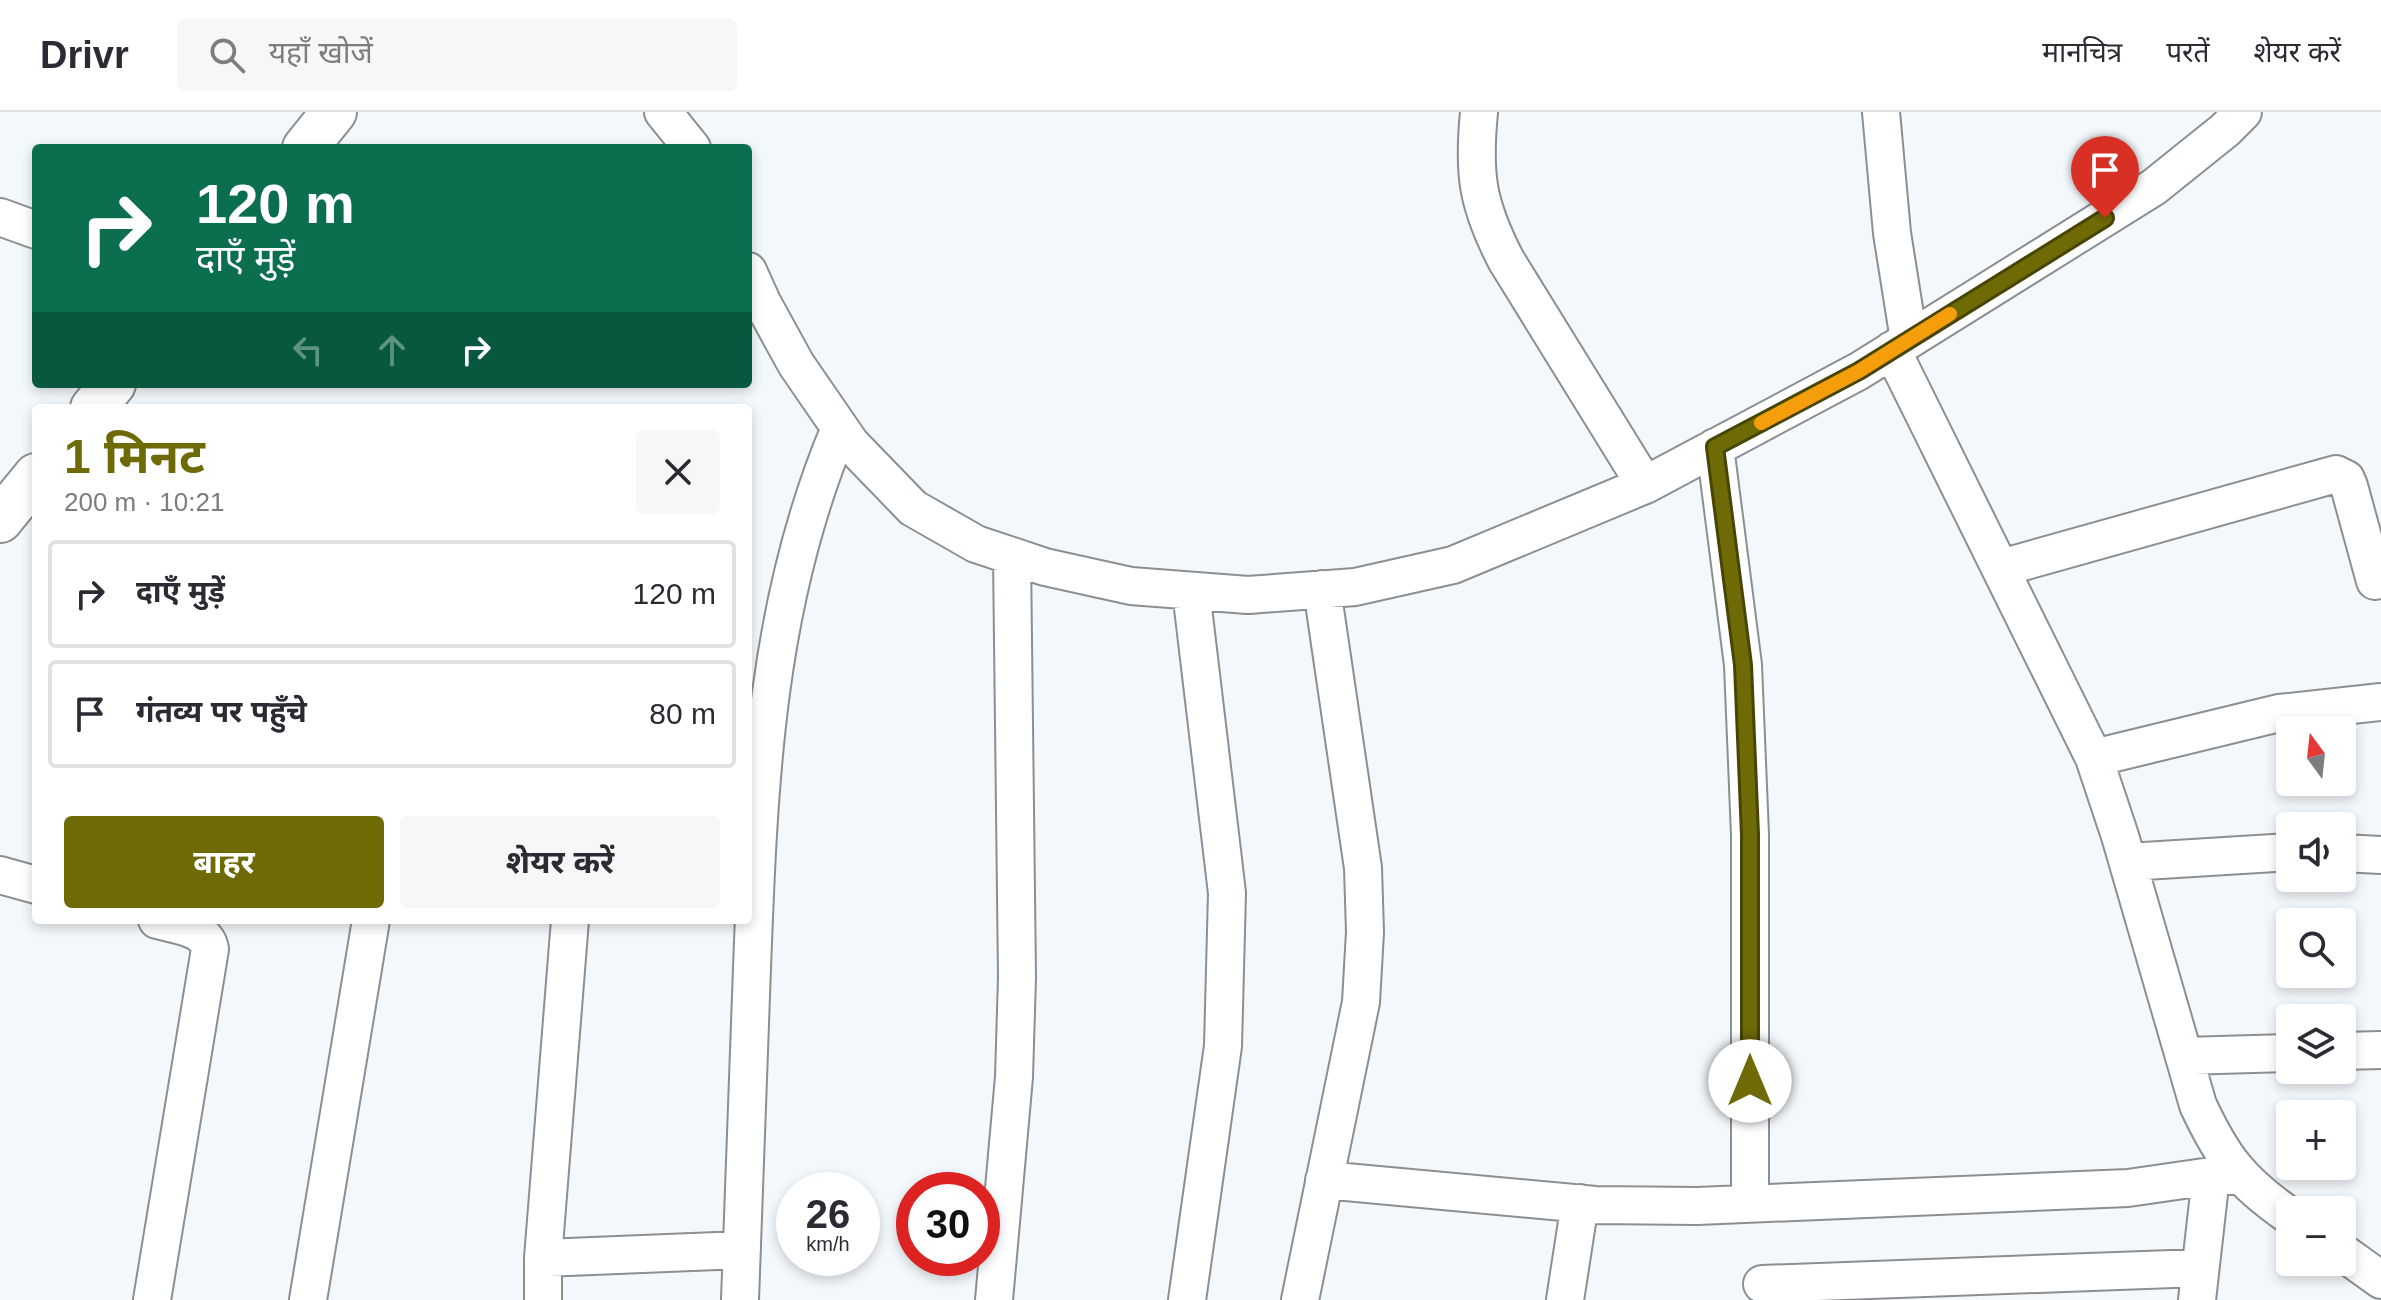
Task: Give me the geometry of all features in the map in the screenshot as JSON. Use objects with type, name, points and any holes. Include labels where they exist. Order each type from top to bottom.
[{"type":"street","points":[[308,144],[334,112]]},
{"type":"street","points":[[663,112],[689,144]]},
{"type":"street","points":[[1479,112],[1475,155],[1477,178],[1490,229],[1645,485]]},
{"type":"street","points":[[1762,1284],[2198,1284],[2226,1176],[2216,1144],[2198,1105],[2128,862],[2094,758],[2001,568],[1900,345],[1881,112]]},
{"type":"street","points":[[752,279],[796,364],[851,444],[913,508],[976,544],[1045,567],[1131,586],[1248,595],[1355,587],[1453,565],[1645,485],[1859,371],[2154,187],[2215,139],[2243,112]]},
{"type":"street","points":[[0,217],[32,229]]},
{"type":"street","points":[[96,404],[110,388]]},
{"type":"street","points":[[740,1300],[755,891],[767,710],[788,592],[807,516],[840,428]]},
{"type":"street","points":[[1715,447],[1744,680],[1750,835],[1750,1203]]},
{"type":"street","points":[[2001,568],[2336,474],[2346,479],[2349,486],[2375,581]]},
{"type":"street","points":[[0,520],[32,481]]},
{"type":"street","points":[[994,1300],[1014,1077],[1017,977],[1012,556]]},
{"type":"street","points":[[1300,1300],[1361,1002],[1365,932],[1363,868],[1322,589]]},
{"type":"street","points":[[1187,1300],[1223,1046],[1227,893],[1191,591]]},
{"type":"street","points":[[2094,758],[2279,713],[2381,702]]},
{"type":"street","points":[[2128,862],[2276,853]]},
{"type":"street","points":[[2356,854],[2381,855]]},
{"type":"street","points":[[0,875],[32,884]]},
{"type":"street","points":[[152,1300],[210,949],[208,928],[182,924]]},
{"type":"street","points":[[308,1300],[370,924]]},
{"type":"street","points":[[543,1300],[543,1258],[570,924]]},
{"type":"street","points":[[2356,1051],[2381,1050]]},
{"type":"street","points":[[2184,1056],[2276,1053]]},
{"type":"street","points":[[1324,1180],[1580,1203],[1682,1206],[2128,1188],[2226,1176],[2276,1207]]},
{"type":"street","points":[[1565,1300],[1580,1203]]},
{"type":"street","points":[[543,1258],[742,1250]]},
{"type":"street","points":[[2356,1263],[2381,1282],[2379,1300]]},
{"type":"slow traffic","points":[[1761,423],[1859,371],[1950,314]]},
{"type":"route","points":[[1750,1081],[1750,835],[1743,665],[1715,447],[1859,371],[2105,218]]}]
